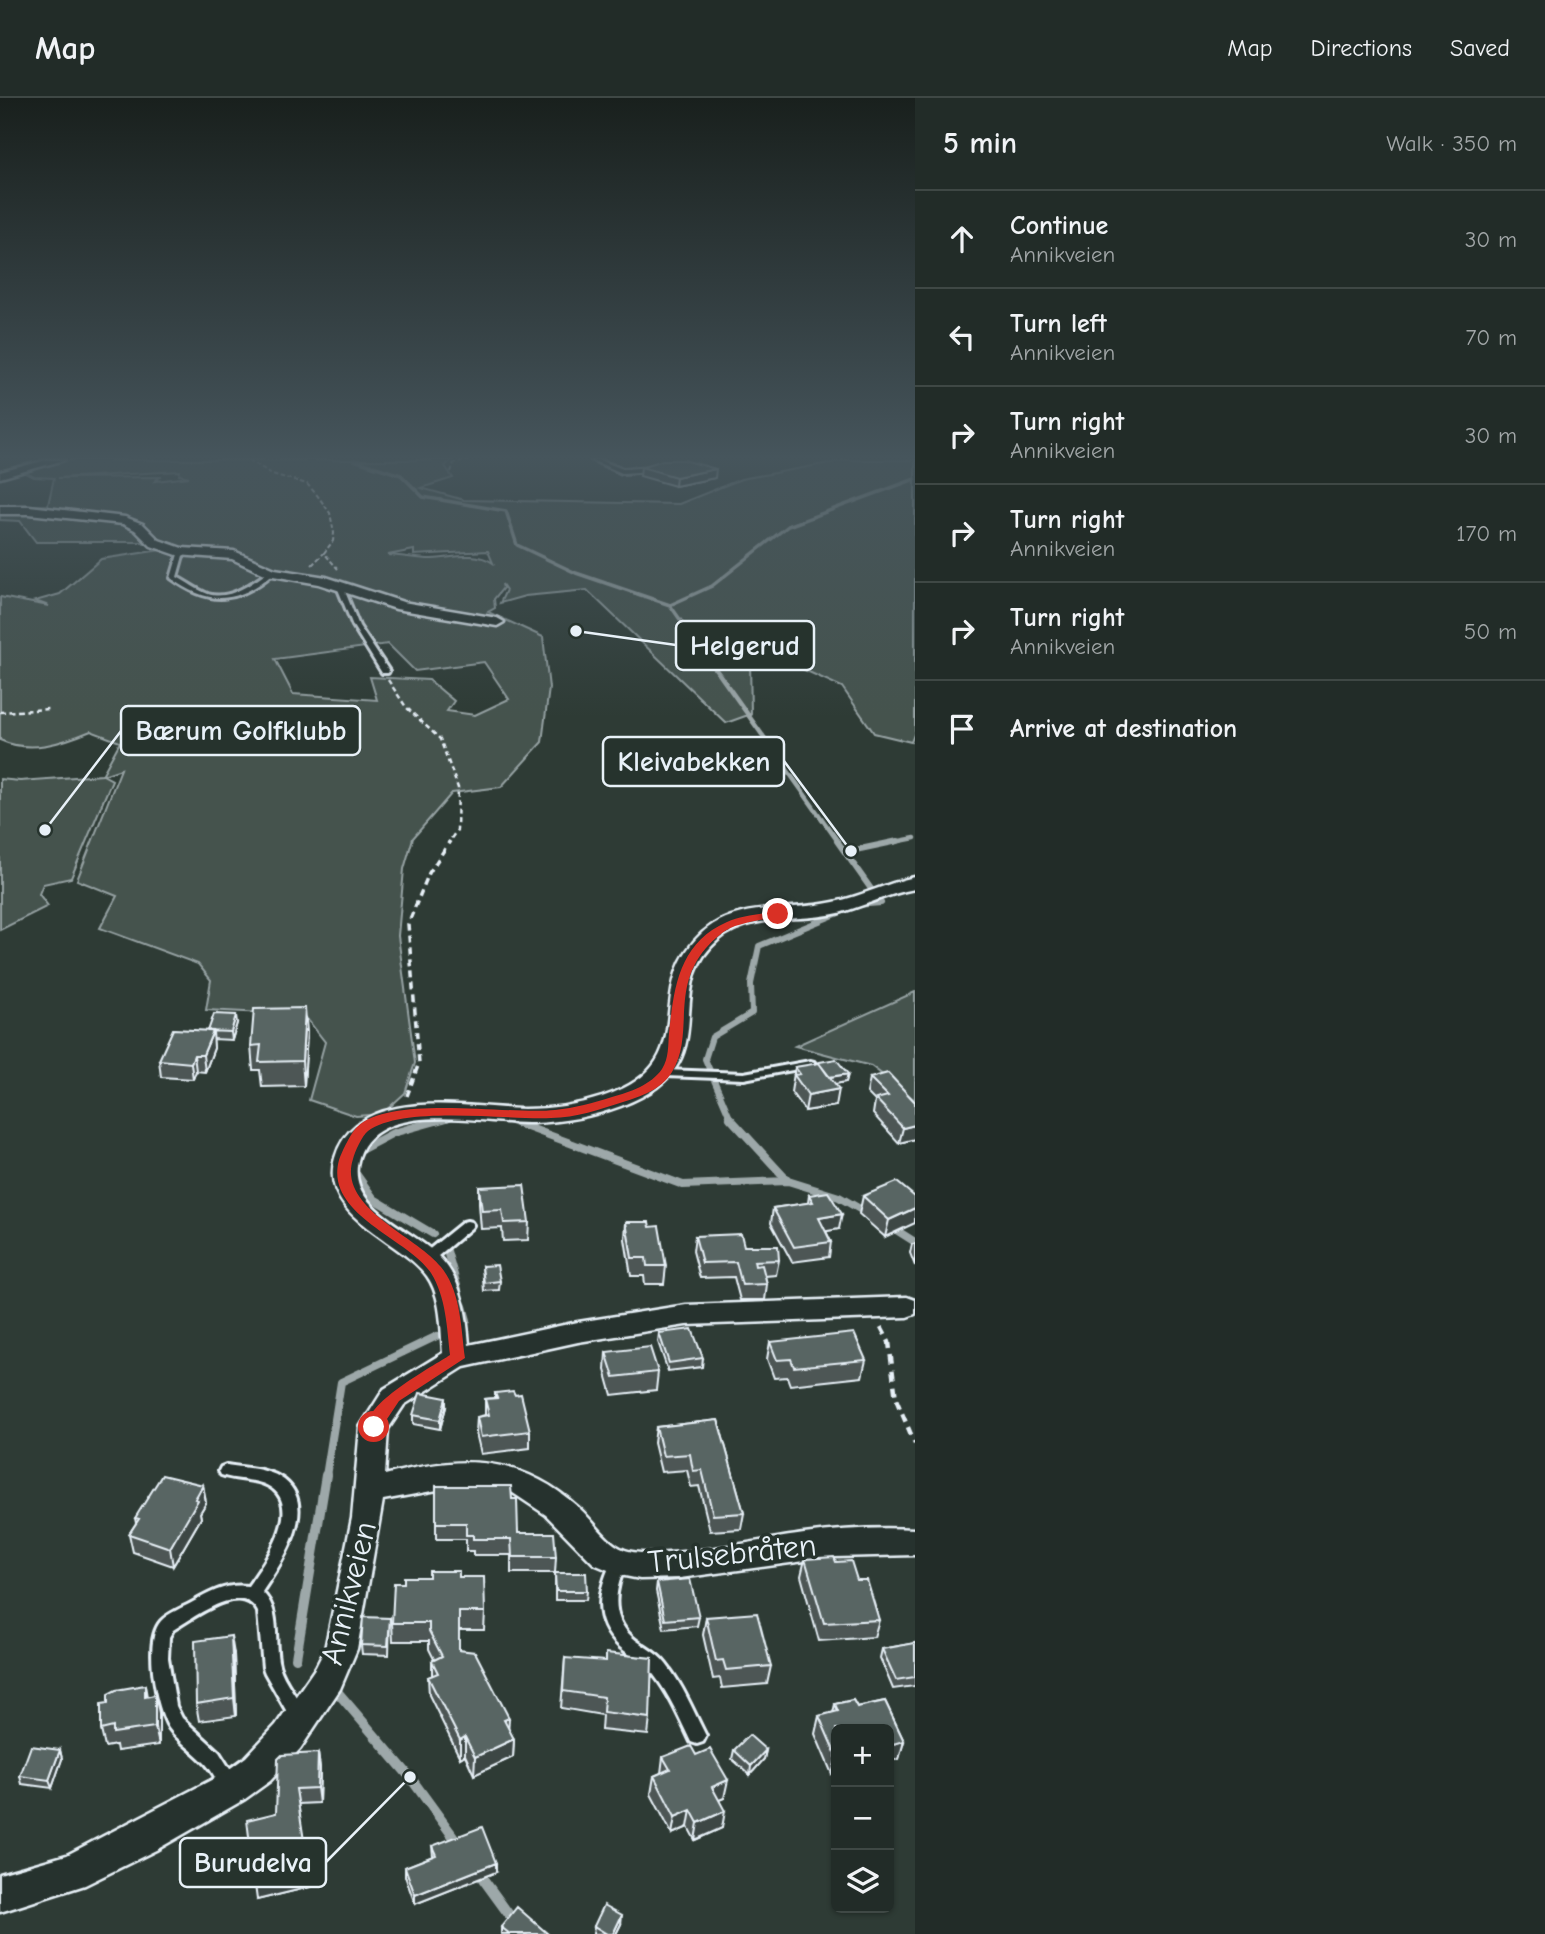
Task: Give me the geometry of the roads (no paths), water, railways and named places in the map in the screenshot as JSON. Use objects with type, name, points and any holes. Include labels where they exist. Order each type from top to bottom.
[{"type":"street","points":[[163,546],[181,552],[234,555],[272,572],[321,580],[341,589],[401,606],[497,622]]},
{"type":"street","points":[[456,1340],[441,1249],[360,1208],[349,1193],[345,1177],[350,1147],[362,1129],[390,1116],[419,1112],[527,1116],[584,1110],[641,1092],[665,1073],[676,1044],[680,983],[691,958],[710,937],[731,924],[757,917],[826,909],[915,883]]},
{"type":"street","name":"Annikveien","points":[[0,1893],[72,1872],[233,1787],[258,1769],[303,1715],[328,1678],[341,1649],[371,1491],[374,1427],[381,1412],[394,1397],[414,1383],[456,1340],[578,1332],[687,1315],[907,1307]]},
{"type":"street","name":"Trulsebråten","points":[[371,1491],[431,1477],[483,1475],[514,1480],[553,1504],[602,1551],[619,1562],[654,1567],[838,1542],[915,1542]]},
{"type":"lane","points":[[181,552],[174,578],[207,596],[235,595],[272,572]]},
{"type":"lane","points":[[341,589],[366,643],[385,671]]},
{"type":"lane","points":[[665,1073],[725,1077],[762,1075],[810,1064]]},
{"type":"lane","points":[[441,1249],[467,1225]]},
{"type":"lane","points":[[226,1471],[266,1476],[278,1483],[290,1502],[292,1513],[286,1538],[251,1594]]},
{"type":"lane","points":[[619,1562],[609,1581],[606,1597],[611,1622],[626,1641],[652,1660],[697,1736]]},
{"type":"lane","points":[[233,1787],[213,1758],[176,1724],[168,1707],[160,1658],[161,1636],[167,1625],[218,1596],[239,1592],[251,1594],[260,1600],[266,1612],[271,1668],[303,1715]]},
{"type":"waterway","points":[[518,546],[576,573],[670,605]]},
{"type":"waterway","points":[[670,605],[712,586],[763,546]]},
{"type":"waterway","points":[[670,605],[686,628]]},
{"type":"waterway","points":[[685,626],[839,843]]},
{"type":"waterway","points":[[890,843],[915,838]]},
{"type":"waterway","points":[[837,841],[881,903],[856,905]]},
{"type":"waterway","points":[[846,852],[898,841]]},
{"type":"waterway","points":[[730,1118],[705,1059],[712,1037],[752,1013],[751,984],[759,946],[846,910]]},
{"type":"waterway","points":[[441,1120],[452,1117]]},
{"type":"waterway","points":[[357,1152],[393,1133],[447,1118]]},
{"type":"waterway","points":[[730,1118],[788,1181]]},
{"type":"waterway","points":[[511,1121],[683,1185],[788,1181]]},
{"type":"waterway","points":[[357,1175],[374,1199],[433,1234]]},
{"type":"waterway","points":[[788,1181],[839,1197],[865,1212]]},
{"type":"waterway","points":[[893,1228],[915,1242]]},
{"type":"waterway","points":[[445,1244],[458,1289]]},
{"type":"waterway","points":[[461,1327],[467,1320],[463,1306]]},
{"type":"waterway","points":[[326,1476],[341,1382],[437,1336]]},
{"type":"waterway","points":[[296,1658],[326,1475]]},
{"type":"waterway","points":[[334,1688],[410,1777],[458,1843]]},
{"type":"waterway","points":[[478,1872],[523,1934]]},
{"type":"place","name":"Helgerud","points":[[576,631]]},
{"type":"place","name":"Bærum Golfklubb","points":[[45,830]]},
{"type":"place","name":"Kleivabekken","points":[[851,851]]},
{"type":"place","name":"Burudelva","points":[[410,1777]]}]
